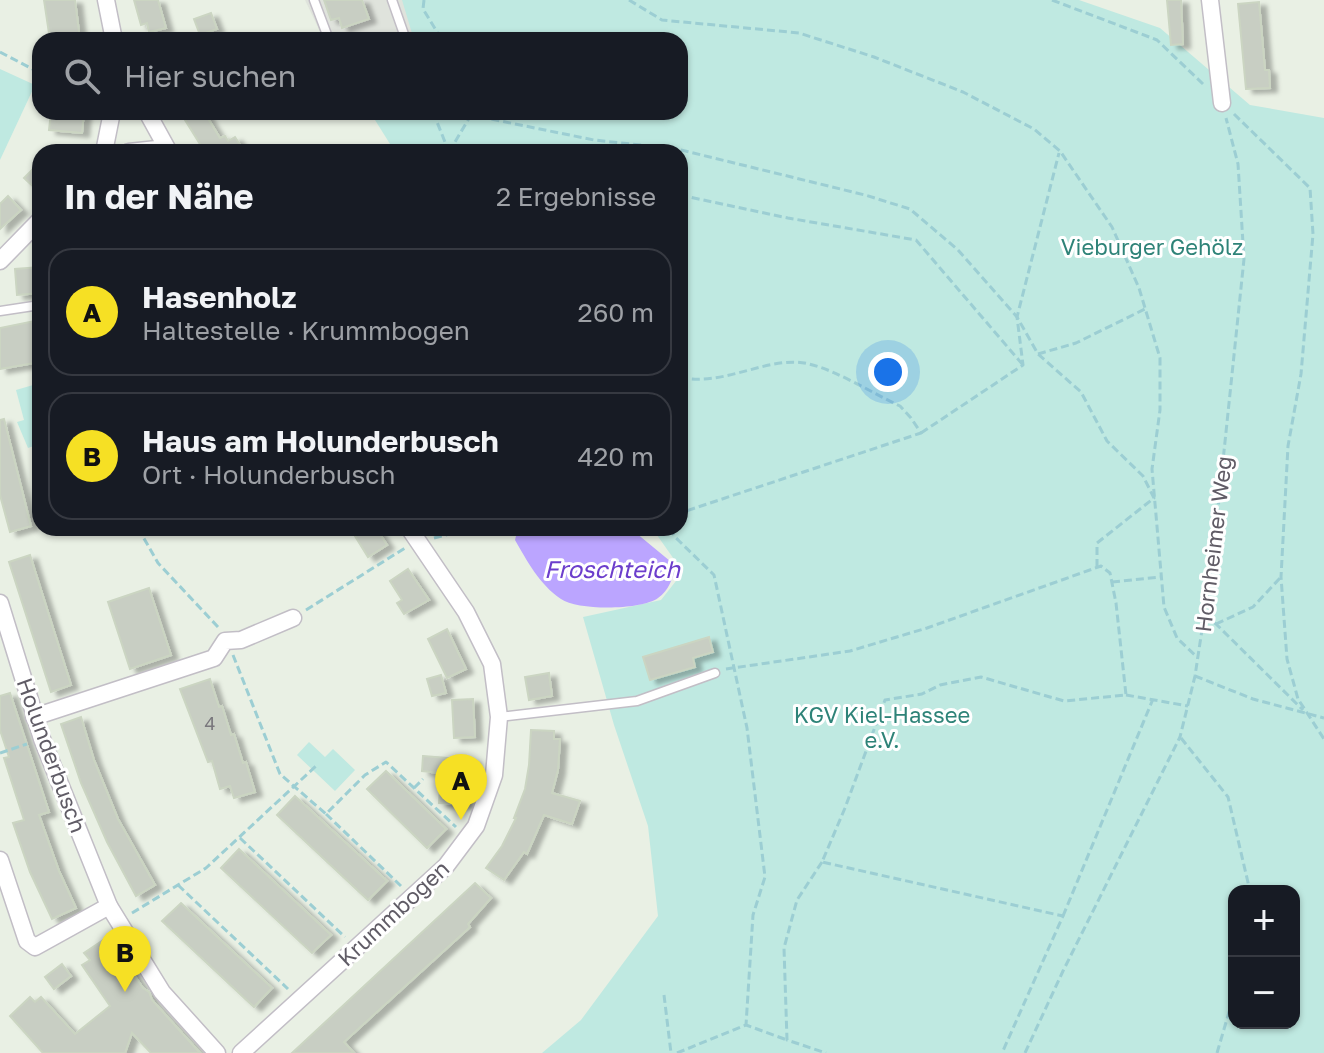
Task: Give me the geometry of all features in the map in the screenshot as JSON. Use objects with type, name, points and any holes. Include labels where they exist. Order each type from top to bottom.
[{"type":"street","points":[[106,0],[112,32]]},
{"type":"street","points":[[1210,0],[1222,103]]},
{"type":"street","points":[[106,144],[110,120]]},
{"type":"street","points":[[151,120],[165,144]]},
{"type":"street","points":[[0,261],[32,228]]},
{"type":"street","name":"Krummbogen","points":[[241,1053],[446,866],[476,826],[494,775],[499,717],[492,664],[466,612],[415,536]]},
{"type":"street","name":"Holunderbusch","points":[[0,603],[34,717],[109,906],[162,992],[217,1053]]},
{"type":"street","points":[[34,717],[214,658],[225,641],[241,640],[293,618]]},
{"type":"street","points":[[0,860],[27,941],[35,947],[109,906]]},
{"type":"lane","points":[[314,0],[326,32]]},
{"type":"lane","points":[[392,0],[401,32]]},
{"type":"lane","points":[[0,311],[32,306]]},
{"type":"lane","points":[[499,717],[637,701],[715,673]]},
{"type":"path","points":[[424,0],[423,9],[437,32]]},
{"type":"path","points":[[629,0],[662,20],[799,33],[874,57],[963,92],[1034,129],[1060,151],[1112,227],[1145,309],[1160,358],[1160,410],[1152,469],[1164,607],[1177,638],[1198,658]]},
{"type":"path","points":[[1052,0],[1157,40],[1310,188],[1313,234],[1301,374],[1288,446],[1281,577],[1287,659],[1298,699],[1324,739]]},
{"type":"path","points":[[0,52],[32,69]]},
{"type":"path","name":"Hornheimer Weg","points":[[1025,1053],[1180,737],[1195,676],[1214,542],[1244,259],[1238,164],[1222,103]]},
{"type":"path","points":[[436,120],[446,144]]},
{"type":"path","points":[[454,144],[467,120]]},
{"type":"path","points":[[503,120],[594,140],[631,144]]},
{"type":"path","points":[[1023,365],[1017,317],[1060,151]]},
{"type":"path","points":[[688,152],[910,209],[958,250],[1017,317],[1038,354],[1081,392],[1107,441],[1143,476],[1154,498]]},
{"type":"path","points":[[688,197],[916,240],[1023,365]]},
{"type":"path","points":[[1038,354],[1076,343],[1145,309]]},
{"type":"path","points":[[688,378],[708,380],[788,363],[808,364],[900,406],[921,433]]},
{"type":"path","points":[[688,510],[921,433],[1023,365]]},
{"type":"path","points":[[1097,567],[1097,543],[1154,498]]},
{"type":"path","points":[[143,536],[158,563],[215,621],[237,661],[280,774],[413,897]]},
{"type":"path","points":[[293,618],[369,569],[411,536]]},
{"type":"path","points":[[674,536],[714,575],[747,728],[765,877],[753,915],[746,1025]]},
{"type":"path","points":[[715,673],[733,667],[850,651],[927,628],[1101,566],[1110,573],[1112,582],[1126,695]]},
{"type":"path","points":[[1112,582],[1161,577]]},
{"type":"path","points":[[1216,624],[1253,607],[1281,577]]},
{"type":"path","points":[[1204,617],[1216,624],[1309,716]]},
{"type":"path","points":[[1195,676],[1253,699],[1324,718]]},
{"type":"path","points":[[787,1040],[784,948],[797,900],[822,862],[885,700],[922,694],[940,685],[981,677],[1064,701],[1126,695],[1188,706]]},
{"type":"path","points":[[1002,1053],[1153,699]]},
{"type":"path","points":[[1180,737],[1228,797],[1249,885]]},
{"type":"path","points":[[0,753],[42,739]]},
{"type":"path","points":[[326,814],[365,775],[386,762],[469,836]]},
{"type":"path","points":[[119,922],[206,868],[316,766]]},
{"type":"path","points":[[414,788],[423,779]]},
{"type":"path","points":[[240,837],[356,948]]},
{"type":"path","points":[[822,862],[1063,916]]},
{"type":"path","points":[[178,885],[299,1000]]},
{"type":"path","points":[[664,995],[671,1053]]},
{"type":"path","points":[[1217,1053],[1228,1015]]},
{"type":"path","points":[[677,1053],[746,1025],[826,1053]]},
{"type":"shaded area","points":[[305,0],[403,0],[414,32],[320,32]]},
{"type":"green space","points":[[402,0],[1079,0],[1160,28],[1250,105],[1324,118],[1324,1053],[542,1053],[581,1020],[658,916],[648,826],[614,725],[583,617],[661,600],[683,572],[658,536],[688,536],[688,144],[390,144],[375,120],[688,120],[688,32],[412,32]]},
{"type":"green space","points":[[0,69],[32,84],[32,91],[0,160]]},
{"type":"green space","points":[[32,385],[32,447],[28,448],[17,422],[24,420],[16,390]]},
{"type":"green space","points":[[309,742],[325,757],[333,749],[355,770],[335,791],[297,755]]},
{"type":"water","name":"Froschteich","points":[[516,536],[640,536],[676,566],[665,592],[650,602],[610,608],[581,606],[561,599],[547,587],[515,540]]},
{"type":"building","points":[[44,0],[75,0],[79,32],[49,32]]},
{"type":"building","points":[[134,0],[158,0],[166,28],[149,32],[147,23],[141,25]]},
{"type":"building","points":[[324,0],[362,0],[369,19],[342,28],[339,18],[331,20]]},
{"type":"building","points":[[1167,0],[1181,0],[1183,44],[1171,45]]},
{"type":"building","points":[[1259,2],[1265,70],[1269,70],[1270,88],[1246,89],[1238,4]]},
{"type":"building","points":[[211,13],[217,29],[199,32],[194,19]]},
{"type":"building","points":[[50,120],[83,120],[82,133],[49,130]]},
{"type":"building","points":[[185,120],[209,120],[220,138],[225,136],[228,141],[235,137],[240,144],[200,144]]},
{"type":"building","points":[[32,170],[32,186],[24,178]]},
{"type":"building","points":[[8,196],[21,210],[0,229],[0,204]]},
{"type":"building","points":[[32,268],[32,294],[17,295],[15,269]]},
{"type":"building","points":[[32,322],[32,363],[0,369],[0,328]]},
{"type":"building","points":[[4,419],[31,526],[10,532],[0,495],[0,420]]},
{"type":"building","points":[[355,536],[381,536],[387,545],[368,557]]},
{"type":"building","points":[[30,555],[71,685],[51,692],[9,562]]},
{"type":"building","points":[[408,569],[429,600],[404,614],[397,603],[402,600],[390,581]]},
{"type":"building","points":[[149,588],[171,655],[130,669],[108,602]]},
{"type":"building","points":[[447,629],[466,669],[447,678],[428,639]]},
{"type":"building","points":[[709,637],[713,652],[693,658],[695,667],[650,680],[643,657]]},
{"type":"building","points":[[549,673],[552,696],[529,700],[525,677]]},
{"type":"building","points":[[441,675],[446,693],[432,696],[427,679]]},
{"type":"building","points":[[210,679],[243,763],[246,762],[255,792],[234,798],[230,786],[220,789],[212,761],[208,762],[180,689]]},
{"type":"building","points":[[10,693],[49,812],[39,815],[76,908],[52,919],[30,872],[13,823],[24,820],[4,758],[9,757],[0,730],[0,696]]},
{"type":"building","points":[[473,699],[475,737],[454,738],[452,700]]},
{"type":"building","points":[[81,717],[94,760],[118,819],[155,885],[136,896],[107,842],[81,783],[61,724]]},
{"type":"building","points":[[531,730],[554,731],[554,739],[560,739],[558,770],[552,793],[580,801],[572,824],[544,815],[527,854],[524,852],[504,880],[486,868],[502,846],[516,818],[525,789]]},
{"type":"building","points":[[423,756],[473,760],[471,775],[468,775],[466,805],[439,803],[441,773],[422,771]]},
{"type":"building","points":[[386,771],[446,829],[427,848],[367,789]]},
{"type":"building","points":[[295,796],[387,881],[368,900],[277,815]]},
{"type":"building","points":[[239,849],[331,935],[312,953],[221,868]]},
{"type":"building","points":[[475,883],[491,898],[468,924],[470,927],[344,1042],[354,1053],[292,1053]]},
{"type":"building","points":[[181,903],[272,988],[254,1007],[162,921]]},
{"type":"building","points":[[108,937],[152,1000],[200,1053],[151,1053],[132,1033],[125,1053],[43,1053],[10,1016],[30,997],[35,1002],[41,997],[75,1034],[110,1006],[82,965],[90,960],[84,953]]},
{"type":"building","points":[[62,964],[71,976],[54,989],[45,977]]},
{"type":"place","name":"Hasenholz","points":[[461,820]]},
{"type":"place","name":"Haus am Holunderbusch","points":[[125,992]]},
{"type":"park label","name":"Vieburger Gehölz","points":[[1152,246]]},
{"type":"park label","name":"KGV Kiel-Hassee e.V.","points":[[882,726]]}]
